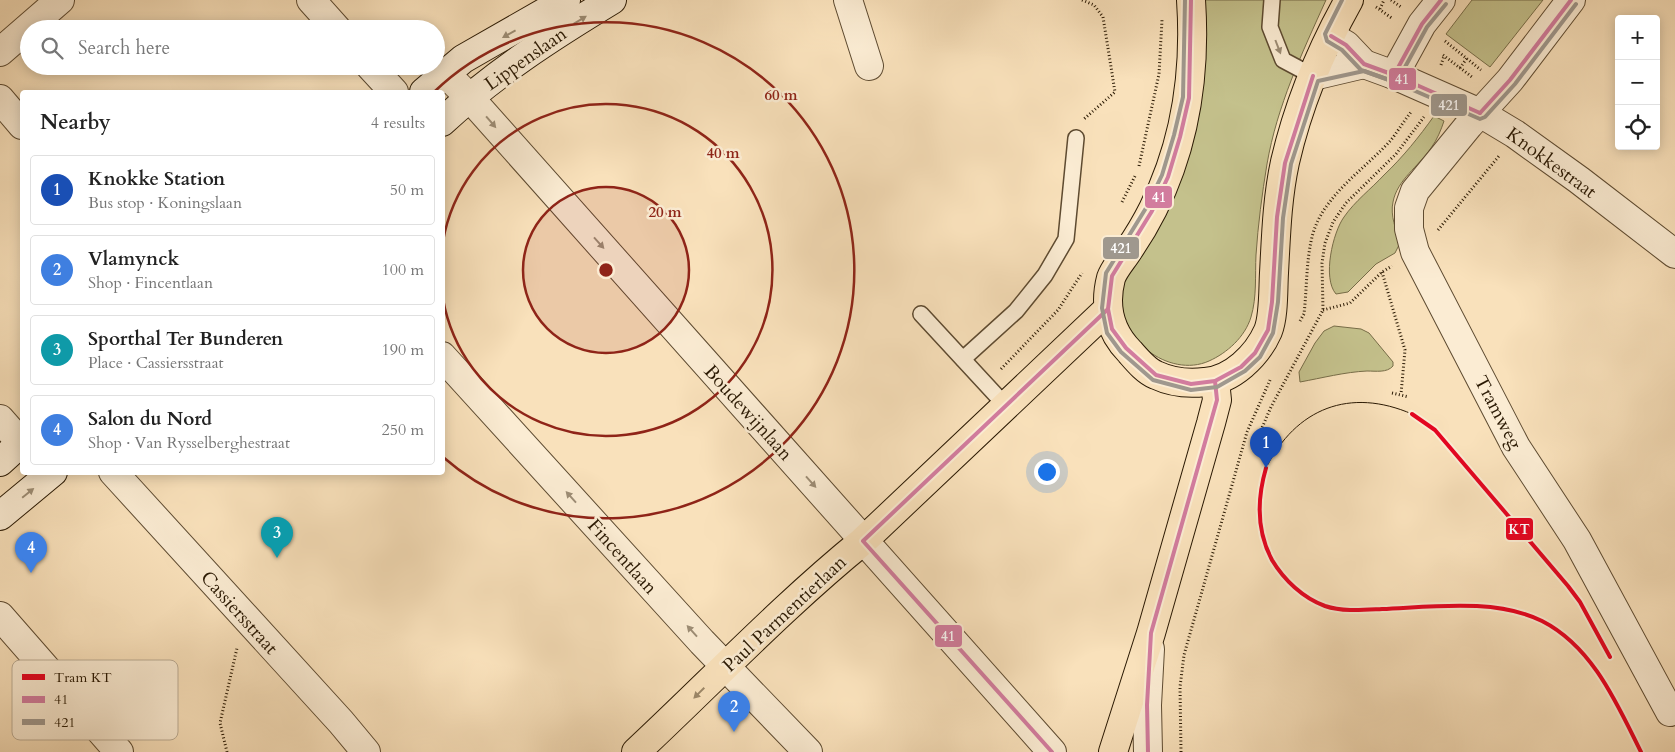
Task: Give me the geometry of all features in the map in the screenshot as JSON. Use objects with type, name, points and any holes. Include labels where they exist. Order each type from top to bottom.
[{"type":"main road","points":[[1190,0],[1191,50],[1189,98],[1180,137],[1168,177],[1152,211],[1112,276],[1108,309],[1112,329],[1126,348],[1156,375],[1191,384],[1215,381],[1241,367],[1255,353],[1268,330],[1272,302],[1277,218],[1285,163],[1313,76],[1349,0]]},
{"type":"main road","name":"Paul Parmentierlaan","points":[[636,752],[837,562],[863,542],[1108,309]]},
{"type":"main road","points":[[1112,752],[1151,633],[1211,423],[1217,400],[1215,381]]},
{"type":"street","points":[[37,20],[60,0]]},
{"type":"street","points":[[311,0],[329,20]]},
{"type":"street","name":"Lippenslaan","points":[[446,73],[463,59],[566,0]]},
{"type":"street","name":"Lippenslaan","points":[[445,119],[469,97],[540,44],[612,0]]},
{"type":"street","points":[[848,0],[869,66]]},
{"type":"street","points":[[1394,74],[1422,24],[1441,0]]},
{"type":"street","name":"Tramweg","points":[[1571,0],[1510,80],[1415,191],[1409,208],[1409,229],[1416,252],[1516,447],[1577,540],[1673,714]]},
{"type":"street","points":[[0,52],[20,35]]},
{"type":"street","name":"Knokkestraat","points":[[1331,36],[1346,45],[1364,64],[1394,74],[1428,101],[1480,113],[1544,155],[1675,254]]},
{"type":"street","points":[[1313,76],[1364,64]]},
{"type":"street","name":"Boudewijnlaan","points":[[446,73],[1052,752]]},
{"type":"street","points":[[378,75],[392,90]]},
{"type":"street","name":"Lippenslaan","points":[[426,90],[444,75]]},
{"type":"street","points":[[0,99],[20,123]]},
{"type":"street","name":"Fincentlaan","points":[[445,359],[725,666],[808,752]]},
{"type":"street","points":[[0,419],[20,441]]},
{"type":"street","points":[[0,462],[20,445]]},
{"type":"street","points":[[0,516],[48,475]]},
{"type":"street","name":"Cassiersstraat","points":[[117,475],[366,752]]},
{"type":"street","points":[[0,616],[38,660]]},
{"type":"street","points":[[1148,752],[1147,705],[1151,633]]},
{"type":"street","points":[[108,740],[119,752]]},
{"type":"lane","points":[[1272,0],[1270,27],[1283,60],[1313,76]]},
{"type":"lane","points":[[963,360],[1016,310],[1045,276],[1066,239],[1076,138]]},
{"type":"lane","points":[[921,314],[1006,406]]},
{"type":"path","points":[[1076,138],[1081,121],[1115,92],[1103,17],[1094,6],[1082,0]]},
{"type":"path","points":[[1380,9],[1384,0]]},
{"type":"path","points":[[1441,38],[1485,73]]},
{"type":"path","points":[[1258,437],[1271,407],[1323,310],[1322,263],[1325,243],[1333,222],[1346,203],[1396,154],[1428,101],[1444,56]]},
{"type":"path","points":[[1297,329],[1304,314],[1307,264],[1312,236],[1328,204],[1428,101]]},
{"type":"path","points":[[1382,272],[1405,350],[1401,394]]},
{"type":"path","points":[[1181,752],[1180,687],[1184,655],[1247,432],[1273,373]]},
{"type":"path","points":[[1392,393],[1409,397]]},
{"type":"path","points":[[1254,435],[1264,439]]},
{"type":"path","points":[[227,752],[220,723],[240,634],[251,625]]},
{"type":"shaded area","points":[[1202,0],[1326,0],[1291,80],[1271,142],[1260,210],[1255,294],[1251,317],[1240,338],[1229,349],[1209,361],[1194,365],[1178,364],[1162,359],[1148,351],[1136,340],[1127,326],[1122,311],[1121,295],[1127,274],[1160,211]]},
{"type":"shaded area","points":[[1472,0],[1543,0],[1490,67],[1446,34]]},
{"type":"shaded area","points":[[1434,116],[1444,121],[1439,135],[1426,155],[1404,180],[1395,194],[1392,207],[1393,217],[1400,243],[1395,253],[1376,264],[1348,292],[1336,294],[1332,287],[1329,267],[1333,244],[1340,224],[1353,206],[1404,154]]},
{"type":"shaded area","points":[[1334,326],[1361,329],[1369,333],[1393,362],[1393,366],[1385,371],[1350,373],[1300,382],[1299,372],[1315,343],[1324,331]]},
{"type":"tram line","points":[[1266,468],[1278,447],[1293,430],[1309,417],[1327,408],[1346,403],[1367,403],[1389,406],[1412,414]]},
{"type":"tram line","name":"KT","points":[[1412,414],[1435,430],[1568,586],[1580,602],[1610,657]]},
{"type":"tram line","name":"KT","points":[[1266,468],[1260,503],[1263,537],[1272,560],[1288,581],[1302,593],[1317,603],[1346,610],[1442,606],[1484,607],[1504,609],[1542,621],[1560,632],[1576,646],[1602,678],[1641,752]]},
{"type":"transit line","name":"421","points":[[1185,0],[1183,97],[1174,135],[1162,175],[1146,208],[1106,273],[1102,308],[1107,333],[1121,352],[1153,380],[1191,390],[1217,387],[1245,371],[1260,357],[1273,333],[1278,302],[1283,218],[1291,164],[1318,81],[1364,71],[1392,81]]},
{"type":"transit line","name":"41","points":[[1191,0],[1189,98],[1180,137],[1168,177],[1152,211],[1112,276],[1108,309],[1112,329],[1126,348],[1156,375],[1191,384],[1215,381],[1241,367],[1255,353],[1268,330],[1272,302],[1277,217],[1285,163],[1313,76]]},
{"type":"transit line","name":"421","points":[[1342,0],[1325,34],[1327,41],[1342,50],[1361,70],[1392,81],[1480,119],[1485,117],[1515,84],[1576,4]]},
{"type":"transit line","name":"41","points":[[1394,75],[1422,24],[1441,0]]},
{"type":"transit line","name":"41","points":[[1480,113],[1510,80],[1571,0]]},
{"type":"transit line","name":"421","points":[[1399,78],[1427,27],[1446,4]]},
{"type":"transit line","name":"41","points":[[1331,36],[1346,45],[1364,64],[1394,75],[1480,113]]},
{"type":"transit line","name":"41","points":[[1052,752],[863,541],[1108,309]]},
{"type":"transit line","name":"41","points":[[1148,752],[1147,705],[1151,633],[1217,400],[1215,381]]},
{"type":"place","name":"Knokke Station","points":[[1266,468]]},
{"type":"place","name":"Sporthal Ter Bunderen","points":[[277,558]]},
{"type":"place","name":"Salon du Nord","points":[[31,573]]},
{"type":"place","name":"Vlamynck","points":[[734,732]]}]
